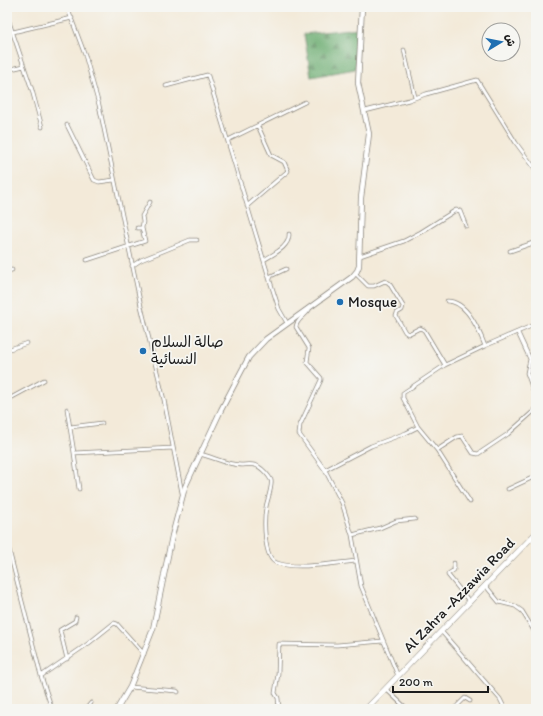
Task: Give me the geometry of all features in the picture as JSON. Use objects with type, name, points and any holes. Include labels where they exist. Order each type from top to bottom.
[{"type":"main road","points":[[117,709],[130,687],[153,629],[182,494],[245,363],[262,343],[356,273],[359,266],[361,198],[369,134],[358,82],[362,7]]},
{"type":"main road","name":"Al Zahra -Azzawia Road","points":[[366,709],[536,533]]},
{"type":"street","points":[[67,7],[85,55],[95,88],[142,313],[158,375],[182,494]]},
{"type":"street","points":[[7,16],[42,127]]},
{"type":"street","points":[[13,32],[72,18]]},
{"type":"street","points":[[404,50],[415,97]]},
{"type":"street","points":[[7,70],[24,66]]},
{"type":"street","points":[[166,86],[208,76],[270,281],[279,309],[287,324]]},
{"type":"street","points":[[365,111],[478,80],[513,137],[536,170]]},
{"type":"street","points":[[228,140],[305,102]]},
{"type":"street","points":[[67,124],[94,180],[99,182],[114,180]]},
{"type":"street","points":[[247,206],[288,171],[284,162],[271,155],[258,126]]},
{"type":"street","points":[[87,260],[145,241],[142,228],[142,216],[150,202]]},
{"type":"street","points":[[360,256],[404,241],[456,210],[460,212],[466,226]]},
{"type":"street","points":[[137,228],[142,228]]},
{"type":"street","points":[[264,260],[282,248],[288,240],[289,234]]},
{"type":"street","points":[[132,266],[141,260],[190,240],[197,240]]},
{"type":"street","points":[[510,252],[536,242]]},
{"type":"street","points":[[270,281],[272,276],[286,268]]},
{"type":"street","points":[[7,271],[12,270]]},
{"type":"street","points":[[356,273],[368,286],[374,286],[385,281],[390,283],[403,306],[402,310],[396,316],[406,332],[408,334],[420,328],[424,330],[445,365]]},
{"type":"street","points":[[447,301],[454,302],[472,317],[485,346]]},
{"type":"street","points":[[310,306],[306,314],[297,322],[296,327],[309,348],[308,362],[319,375],[321,380],[298,430],[301,437],[325,470],[342,503],[352,535],[361,586],[398,676]]},
{"type":"street","points":[[470,502],[437,450],[418,427],[403,398],[403,393],[445,365],[536,324]]},
{"type":"street","points":[[518,332],[530,359],[527,373],[536,398]]},
{"type":"street","points":[[7,350],[27,343]]},
{"type":"street","points":[[7,400],[44,380]]},
{"type":"street","points":[[67,409],[79,489]]},
{"type":"street","points":[[437,450],[462,436],[473,453],[478,454],[508,434],[536,409]]},
{"type":"street","points":[[70,427],[102,423]]},
{"type":"street","points":[[325,470],[371,446],[418,427]]},
{"type":"street","points":[[74,453],[173,448]]},
{"type":"street","points":[[200,454],[236,465],[255,465],[262,469],[271,480],[272,484],[266,506],[265,530],[269,557],[272,561],[281,564],[293,565],[356,561]]},
{"type":"street","points":[[508,489],[536,476]]},
{"type":"street","points":[[352,535],[396,521],[415,519]]},
{"type":"street","points":[[7,542],[41,676],[52,709]]},
{"type":"street","points":[[454,563],[454,570],[448,575],[469,601]]},
{"type":"street","points":[[485,585],[499,602],[515,606],[522,611],[536,634]]},
{"type":"street","points":[[67,659],[60,630],[75,621],[76,618]]},
{"type":"street","points":[[41,676],[67,659],[115,623],[144,654]]},
{"type":"street","points":[[442,631],[500,699],[505,709]]},
{"type":"street","points":[[280,709],[278,698],[275,693],[278,674],[279,644],[337,645],[383,641]]},
{"type":"street","points":[[130,687],[178,692]]},
{"type":"street","points":[[386,689],[407,709]]},
{"type":"street","points":[[454,709],[465,698],[470,700]]},
{"type":"street","points":[[86,709],[91,704]]},
{"type":"green space","points":[[359,28],[355,69],[311,77],[304,34]]},
{"type":"place","name":"Mosque","points":[[340,302]]},
{"type":"place","name":"صالة السلام النسائية","points":[[143,351]]}]
